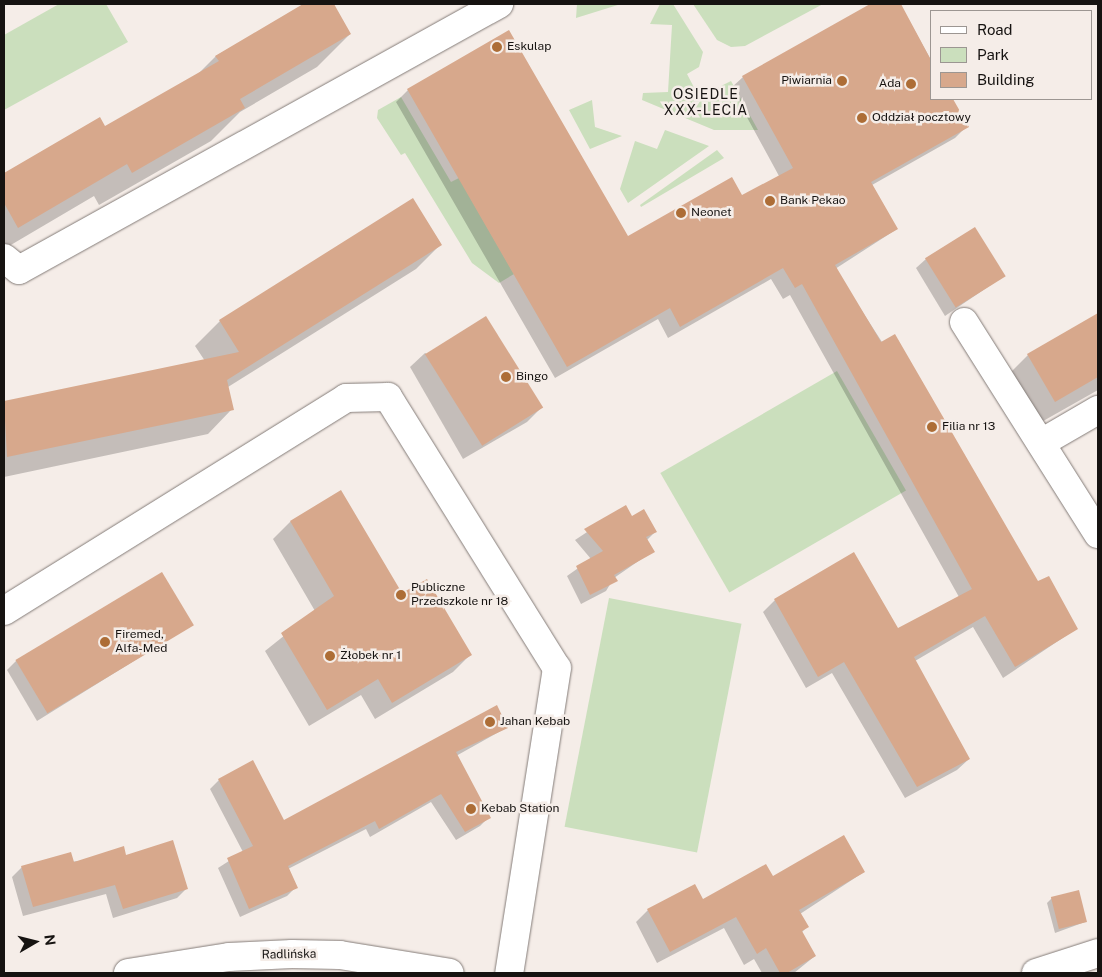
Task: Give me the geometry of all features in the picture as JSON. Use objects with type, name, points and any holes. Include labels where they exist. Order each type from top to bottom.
[{"type":"street","points":[[4,258],[19,270],[352,88],[499,4]]},
{"type":"street","points":[[964,322],[1098,534]]},
{"type":"street","points":[[4,611],[346,398],[388,397],[557,668],[509,973]]},
{"type":"street","points":[[1041,443],[1098,410]]},
{"type":"street","points":[[1036,973],[1098,953]]},
{"type":"street","name":"Radlińska","points":[[128,973],[220,958],[292,954],[340,955],[450,973]]},
{"type":"green space","points":[[59,4],[106,4],[128,42],[4,110],[4,35]]},
{"type":"green space","points":[[577,4],[621,4],[576,18]]},
{"type":"green space","points":[[660,4],[673,4],[703,52],[699,67],[687,74],[699,97],[731,81],[758,130],[714,130],[642,100],[643,93],[668,92],[672,25],[650,24]]},
{"type":"green space","points":[[693,4],[823,4],[745,46],[731,47],[717,40]]},
{"type":"green space","points":[[401,97],[451,182],[459,178],[514,274],[499,283],[472,263],[405,153],[401,155],[377,118],[378,110]]},
{"type":"green space","points":[[592,100],[595,127],[622,136],[590,149],[569,110]]},
{"type":"green space","points":[[665,130],[709,146],[628,203],[620,189],[635,141],[657,149]]},
{"type":"green space","points":[[717,150],[724,158],[641,207],[640,205]]},
{"type":"green space","points":[[837,371],[906,491],[729,593],[660,473]]},
{"type":"green space","points":[[609,598],[742,624],[697,852],[565,827]]},
{"type":"building","points":[[303,4],[334,4],[351,34],[240,99],[245,108],[132,173],[127,164],[18,228],[4,203],[4,173],[100,117],[105,126],[219,61],[215,56]]},
{"type":"building","points":[[870,4],[901,4],[930,58],[930,100],[954,100],[969,127],[871,182],[898,229],[835,265],[881,342],[895,334],[1038,581],[1049,576],[1078,629],[1015,667],[985,616],[914,657],[970,759],[917,787],[844,662],[818,677],[774,599],[854,552],[898,628],[972,589],[802,284],[795,288],[783,268],[680,327],[670,308],[567,367],[407,89],[509,30],[628,236],[732,177],[742,195],[793,168],[742,76]]},
{"type":"building","points":[[413,198],[442,245],[227,380],[234,410],[7,457],[4,401],[239,352],[219,320]]},
{"type":"building","points":[[975,227],[1006,276],[956,307],[925,258]]},
{"type":"building","points":[[1098,313],[1098,377],[1055,402],[1027,354]]},
{"type":"building","name":"Bingo","points":[[486,316],[543,408],[482,446],[425,354]]},
{"type":"building","name":"Publiczne Przedszkole nr 18","points":[[341,490],[402,593],[427,579],[472,655],[392,703],[378,679],[327,710],[281,633],[334,596],[290,521]]},
{"type":"building","points":[[626,505],[632,516],[644,509],[657,532],[646,537],[655,552],[614,575],[618,581],[590,595],[576,566],[603,551],[584,529]]},
{"type":"building","name":"Firemed, Alfa-Med","points":[[162,572],[194,625],[47,713],[15,660]]},
{"type":"building","points":[[497,705],[508,728],[456,752],[491,818],[465,832],[441,794],[379,829],[375,821],[288,866],[298,888],[249,909],[227,858],[253,846],[218,779],[253,760],[284,820]]},
{"type":"building","points":[[844,835],[865,872],[799,910],[809,927],[802,931],[816,956],[787,973],[780,973],[766,948],[757,954],[736,917],[670,952],[647,909],[695,884],[703,899],[766,864],[773,876]]},
{"type":"building","points":[[173,840],[188,889],[123,909],[115,885],[33,907],[21,866],[71,852],[74,862],[124,846],[126,855]]},
{"type":"building","points":[[1079,890],[1087,922],[1059,929],[1051,897]]},
{"type":"place","name":"Eskulap","points":[[497,47]]},
{"type":"place","name":"Piwiarnia","points":[[842,81]]},
{"type":"place","name":"Ada","points":[[911,84]]},
{"type":"place","name":"Oddział pocztowy","points":[[862,118]]},
{"type":"place","name":"Bank Pekao","points":[[770,201]]},
{"type":"place","name":"Neonet","points":[[681,213]]},
{"type":"place","name":"Bingo","points":[[506,377]]},
{"type":"place","name":"Filia nr 13","points":[[932,427]]},
{"type":"place","name":"Publiczne Przedszkole nr 18","points":[[401,595]]},
{"type":"place","name":"Firemed, Alfa-Med","points":[[105,642]]},
{"type":"place","name":"Żłobek nr 1","points":[[330,656]]},
{"type":"place","name":"Jahan Kebab","points":[[490,722]]},
{"type":"place","name":"Kebab Station","points":[[471,809]]},
{"type":"district","name":"OSIEDLE XXX-LECIA","points":[[706,102]]}]
